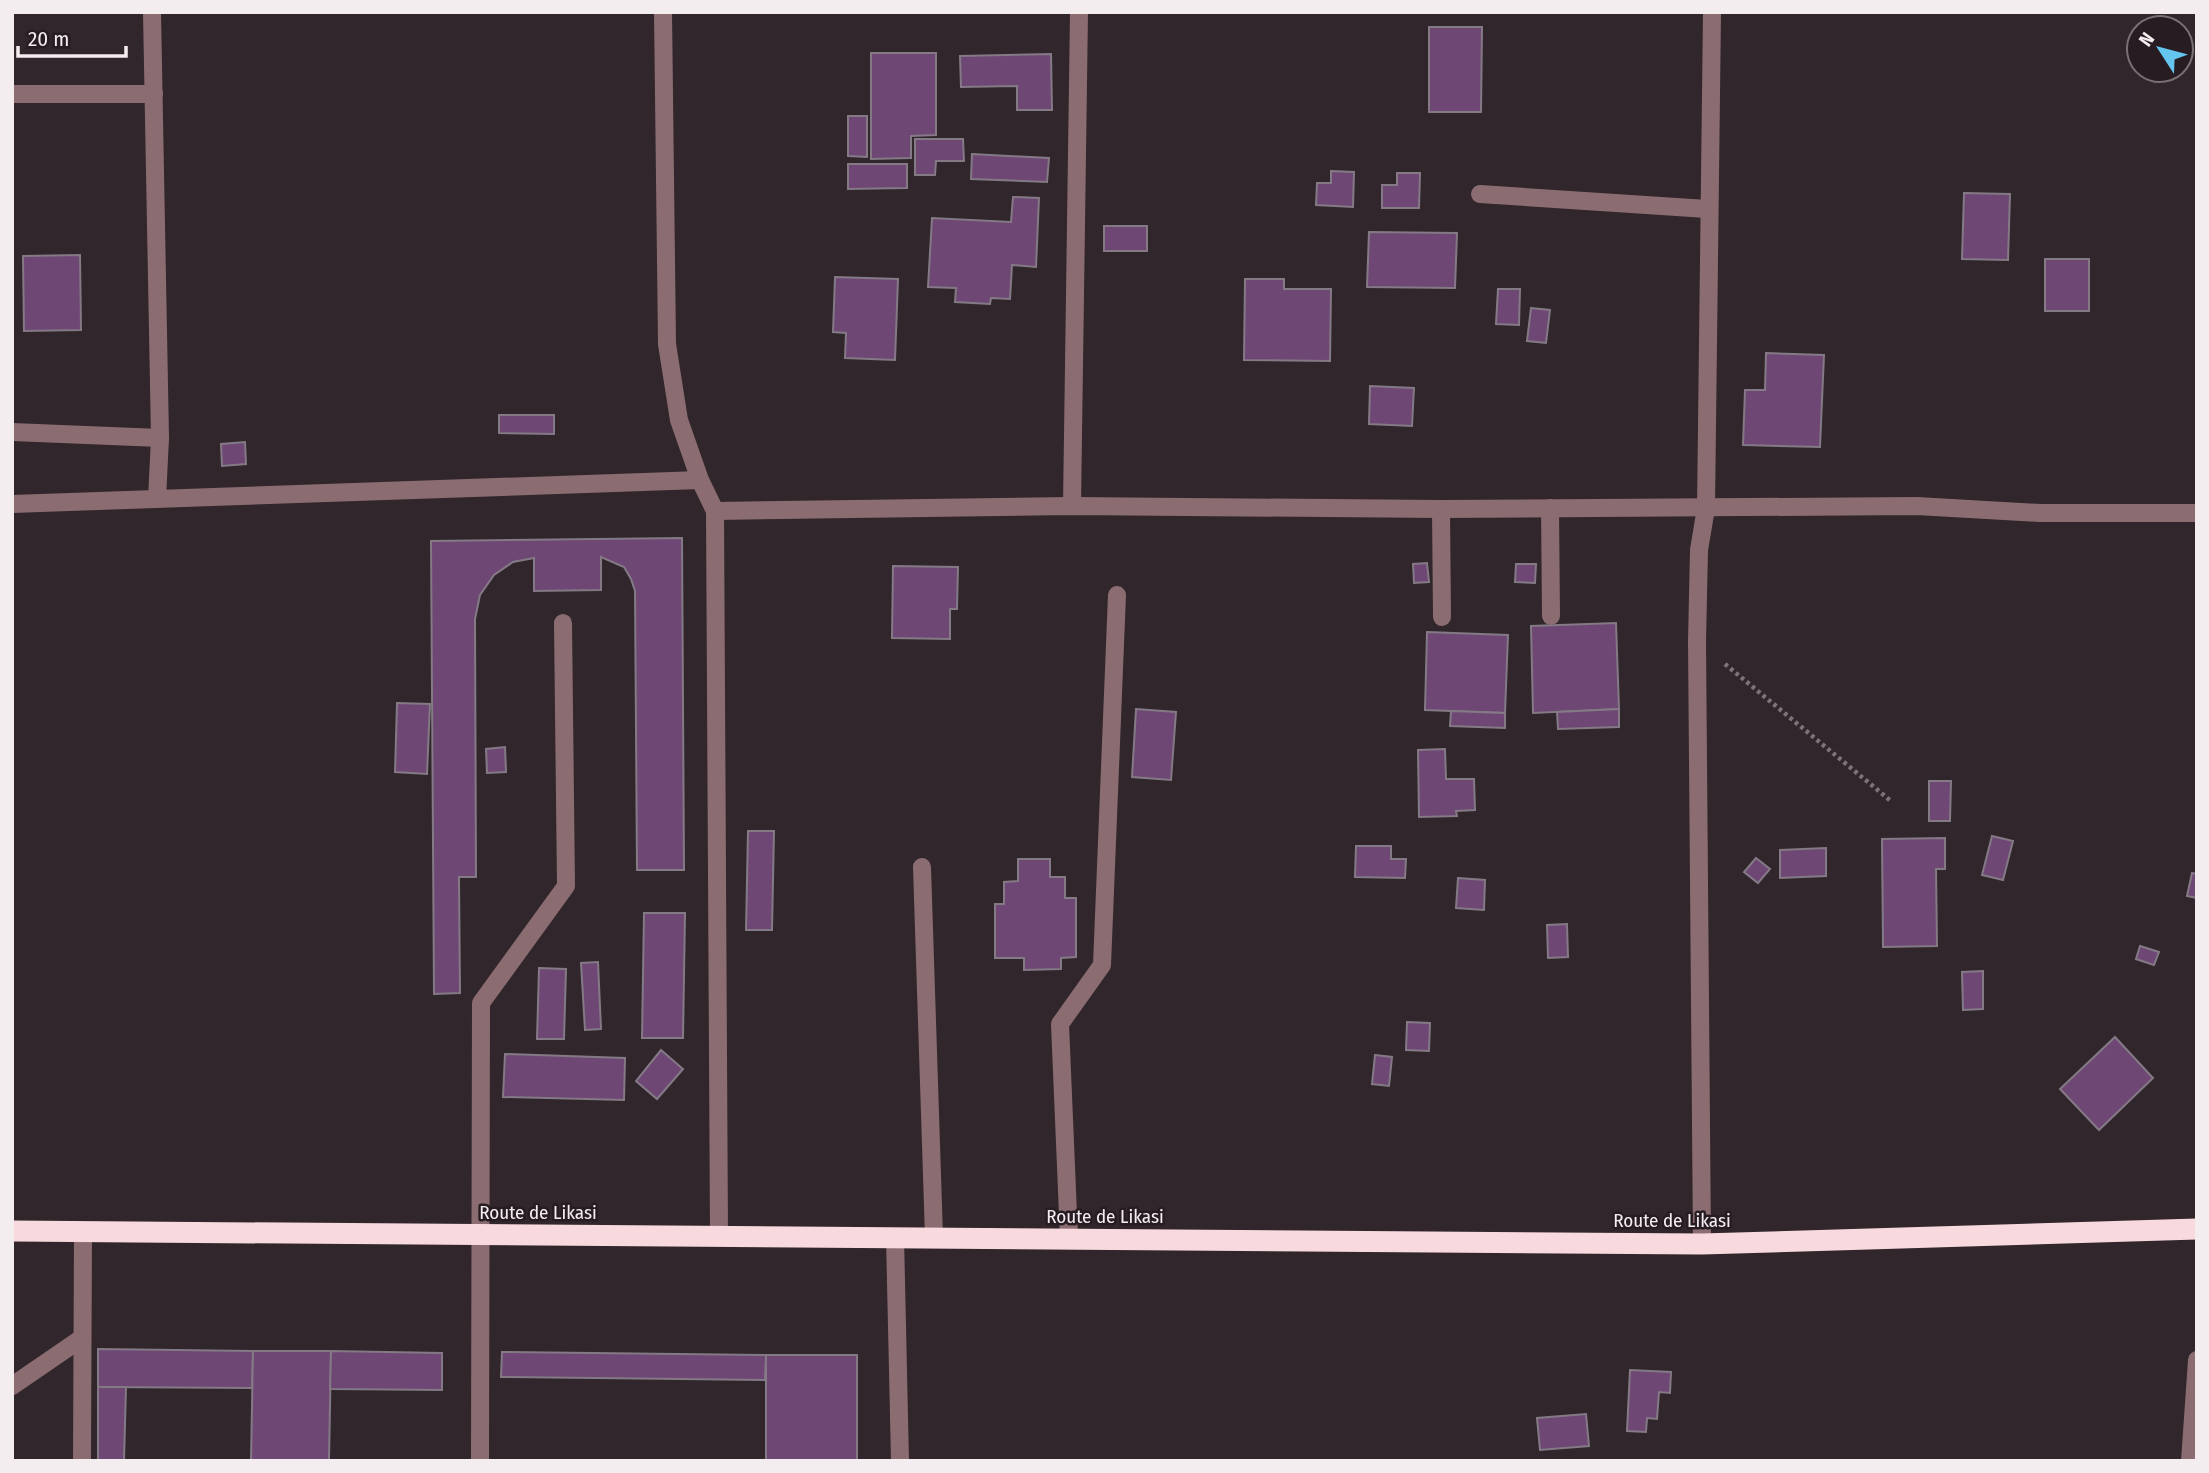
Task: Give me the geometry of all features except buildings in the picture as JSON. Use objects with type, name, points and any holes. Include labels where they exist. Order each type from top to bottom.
[{"type":"highway","name":"Route de Likasi","points":[[12,1231],[1702,1244],[2197,1230]]},
{"type":"street","points":[[152,12],[160,438],[157,499]]},
{"type":"street","points":[[663,12],[667,344],[679,420],[699,480],[715,512],[719,1235]]},
{"type":"street","points":[[1072,506],[1079,12]]},
{"type":"street","points":[[1702,1244],[1697,641],[1699,550],[1706,508],[1707,209],[1712,12]]},
{"type":"street","points":[[12,94],[154,94]]},
{"type":"street","points":[[1480,194],[1707,209]]},
{"type":"street","points":[[12,432],[160,438]]},
{"type":"street","points":[[12,505],[699,480]]},
{"type":"street","points":[[715,512],[1072,506],[1441,509],[1917,506],[2040,513],[2197,513]]},
{"type":"street","points":[[1550,508],[1551,616]]},
{"type":"street","points":[[1441,509],[1442,617]]},
{"type":"street","points":[[1069,1238],[1060,1024],[1102,965],[1117,595]]},
{"type":"street","points":[[480,1461],[481,1003],[566,886],[563,623]]},
{"type":"street","points":[[922,867],[934,1237]]},
{"type":"street","points":[[82,1461],[83,1231]]},
{"type":"street","points":[[895,1237],[900,1461]]},
{"type":"street","points":[[12,1386],[82,1338]]},
{"type":"street","points":[[2190,1461],[2197,1360]]},
{"type":"path","points":[[1697,641],[1891,802]]}]
